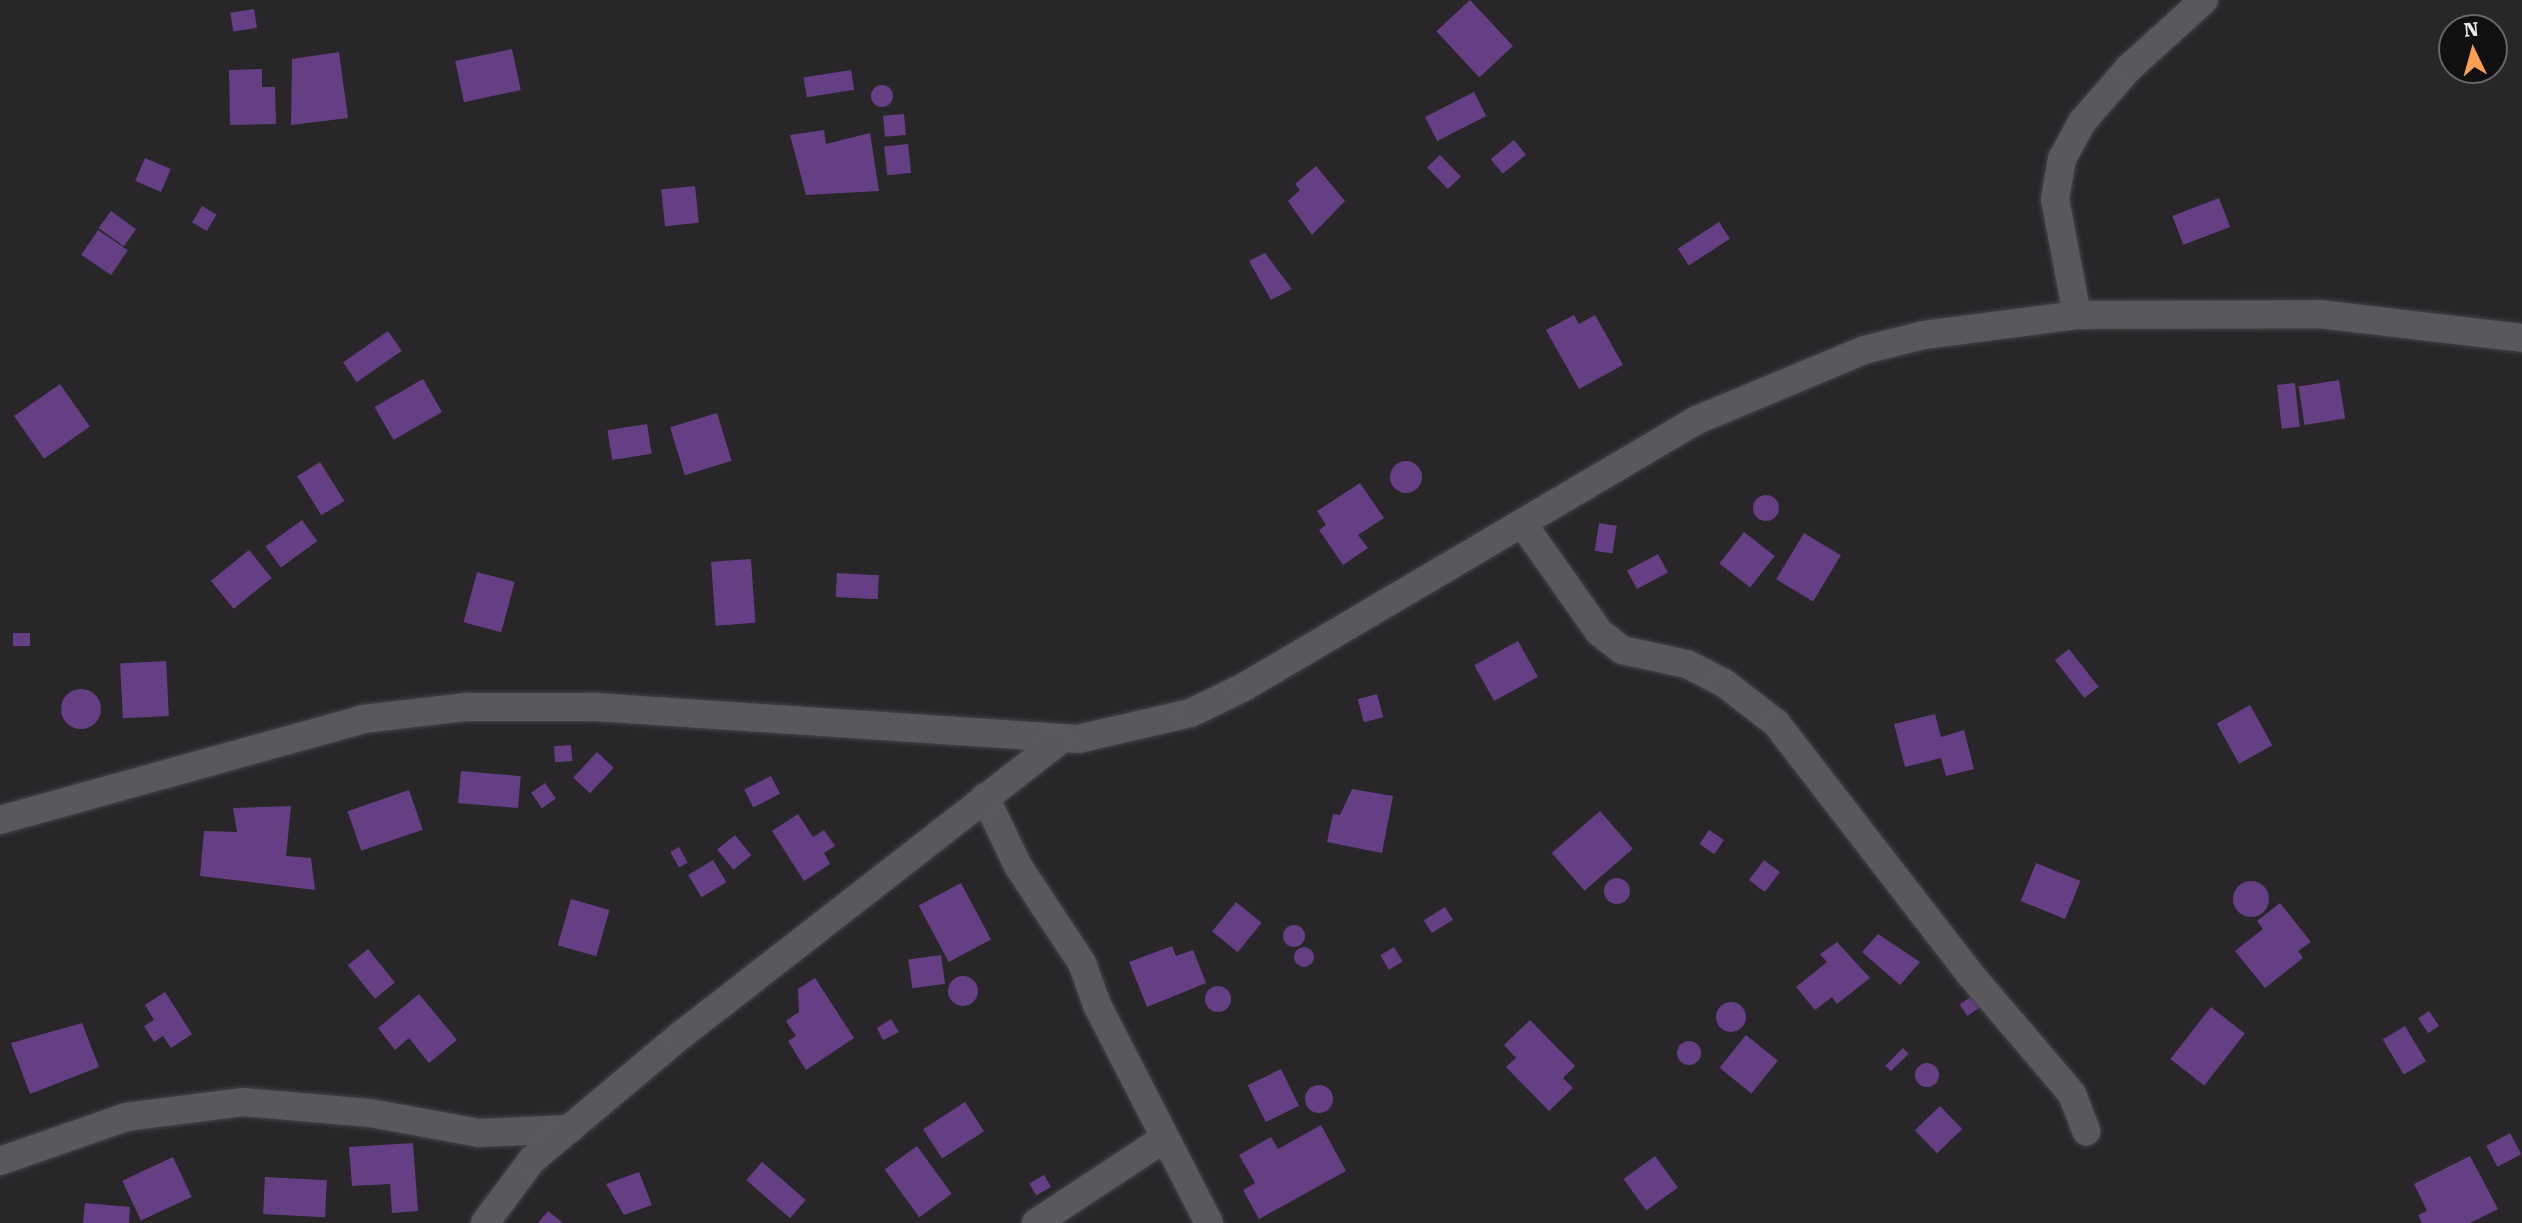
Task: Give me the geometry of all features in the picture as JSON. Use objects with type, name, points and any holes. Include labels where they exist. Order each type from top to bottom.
[{"type":"street","points":[[2077,315],[2055,199],[2062,159],[2082,122],[2129,68],[2204,0]]},
{"type":"street","points":[[0,820],[363,719],[467,707],[596,707],[1059,741],[1191,713],[1525,527],[1697,420],[1807,370],[1924,335],[2077,315],[2319,314],[2522,338]]},
{"type":"street","points":[[1525,527],[1599,632],[1622,650],[1687,664],[1724,682],[1776,723],[1970,974],[2072,1094],[2086,1131]]},
{"type":"street","points":[[485,1223],[532,1160],[985,797],[1059,741]]},
{"type":"street","points":[[985,797],[1018,866],[1082,963],[1165,1138],[1209,1223]]},
{"type":"street","points":[[0,1161],[126,1117],[243,1102],[370,1113],[479,1133],[570,1129]]},
{"type":"street","points":[[1036,1223],[1165,1138]]},
{"type":"building","points":[[1470,0],[1513,46],[1479,77],[1436,31]]},
{"type":"building","points":[[254,9],[257,28],[233,32],[230,13]]},
{"type":"building","points":[[512,49],[521,90],[464,102],[455,61]]},
{"type":"building","points":[[339,52],[348,118],[291,125],[292,59]]},
{"type":"building","points":[[262,69],[262,87],[275,87],[276,124],[230,125],[229,70]]},
{"type":"building","points":[[851,70],[854,90],[807,97],[804,78]]},
{"type":"building","points":[[882,85],[890,88],[893,96],[890,104],[882,107],[874,104],[871,96],[874,88]]},
{"type":"building","points":[[1474,92],[1486,116],[1437,141],[1425,117]]},
{"type":"building","points":[[904,114],[906,135],[885,137],[883,116]]},
{"type":"building","points":[[824,130],[826,144],[870,133],[879,191],[806,195],[790,135]]},
{"type":"building","points":[[1514,140],[1526,155],[1503,174],[1491,159]]},
{"type":"building","points":[[908,144],[911,173],[887,175],[884,147]]},
{"type":"building","points":[[1440,155],[1461,177],[1448,189],[1427,168]]},
{"type":"building","points":[[145,158],[171,169],[161,192],[135,181]]},
{"type":"building","points":[[1316,166],[1345,201],[1312,235],[1288,201],[1300,190],[1295,184]]},
{"type":"building","points":[[695,186],[699,223],[665,226],[661,190]]},
{"type":"building","points":[[2219,198],[2230,227],[2183,245],[2172,216]]},
{"type":"building","points":[[202,206],[217,215],[207,231],[192,222]]},
{"type":"building","points":[[111,211],[136,229],[124,246],[99,228]]},
{"type":"building","points":[[1719,222],[1730,239],[1689,265],[1678,249]]},
{"type":"building","points":[[98,230],[128,250],[111,275],[81,255]]},
{"type":"building","points":[[1265,253],[1292,289],[1271,300],[1249,261]]},
{"type":"building","points":[[1574,315],[1579,324],[1595,315],[1623,365],[1579,389],[1546,330]]},
{"type":"building","points":[[388,331],[402,351],[357,382],[343,363]]},
{"type":"building","points":[[423,379],[442,412],[394,440],[375,407]]},
{"type":"building","points":[[2339,380],[2345,419],[2305,425],[2299,386]]},
{"type":"building","points":[[2295,383],[2300,427],[2282,429],[2277,385]]},
{"type":"building","points":[[60,384],[90,427],[44,459],[14,416]]},
{"type":"building","points":[[717,413],[732,461],[685,475],[670,427]]},
{"type":"building","points":[[647,424],[652,454],[612,460],[607,430]]},
{"type":"building","points":[[1406,461],[1417,466],[1422,477],[1417,488],[1406,493],[1395,488],[1390,477],[1395,466]]},
{"type":"building","points":[[320,462],[344,501],[321,515],[297,476]]},
{"type":"building","points":[[1360,483],[1384,518],[1358,535],[1368,548],[1343,565],[1319,530],[1326,525],[1317,511]]},
{"type":"building","points":[[1766,495],[1775,499],[1779,508],[1775,517],[1766,521],[1757,517],[1753,508],[1757,499]]},
{"type":"building","points":[[302,520],[317,541],[281,567],[266,546]]},
{"type":"building","points":[[1599,523],[1617,526],[1612,553],[1595,551]]},
{"type":"building","points":[[1744,532],[1775,556],[1750,588],[1719,564]]},
{"type":"building","points":[[1804,533],[1841,555],[1813,601],[1776,579]]},
{"type":"building","points":[[249,550],[272,578],[234,609],[211,581]]},
{"type":"building","points":[[1658,554],[1668,573],[1637,589],[1627,570]]},
{"type":"building","points":[[751,559],[755,623],[716,626],[711,562]]},
{"type":"building","points":[[477,572],[515,582],[501,632],[464,622]]},
{"type":"building","points":[[837,573],[879,575],[878,599],[836,597]]},
{"type":"building","points":[[13,633],[30,633],[30,646],[13,646]]},
{"type":"building","points":[[1518,641],[1538,677],[1494,701],[1474,665]]},
{"type":"building","points":[[2069,649],[2099,687],[2084,698],[2055,660]]},
{"type":"building","points":[[166,661],[169,716],[123,718],[120,663]]},
{"type":"building","points":[[81,689],[95,695],[101,709],[95,723],[81,729],[67,723],[61,709],[67,695]]},
{"type":"building","points":[[1377,694],[1383,717],[1364,722],[1358,699]]},
{"type":"building","points":[[2250,705],[2272,745],[2239,764],[2217,723]]},
{"type":"building","points":[[1935,714],[1941,737],[1964,730],[1974,769],[1946,776],[1941,758],[1905,767],[1894,724]]},
{"type":"building","points":[[571,745],[572,761],[555,762],[554,746]]},
{"type":"building","points":[[597,752],[614,768],[590,793],[573,778]]},
{"type":"building","points":[[461,771],[521,776],[518,808],[458,803]]},
{"type":"building","points":[[771,776],[780,794],[753,807],[744,790]]},
{"type":"building","points":[[545,783],[556,799],[542,808],[531,793]]},
{"type":"building","points":[[1352,789],[1393,796],[1382,853],[1327,842],[1333,814],[1340,815]]},
{"type":"building","points":[[409,790],[423,830],[361,851],[348,811]]},
{"type":"building","points":[[291,806],[286,856],[311,858],[315,890],[200,876],[204,831],[237,832],[233,808]]},
{"type":"building","points":[[1600,811],[1633,849],[1585,891],[1552,853]]},
{"type":"building","points":[[798,814],[813,837],[824,830],[835,846],[824,853],[830,864],[804,881],[772,831]]},
{"type":"building","points":[[1709,830],[1724,840],[1714,854],[1699,844]]},
{"type":"building","points":[[735,835],[751,855],[733,870],[717,849]]},
{"type":"building","points":[[679,847],[688,863],[679,868],[670,852]]},
{"type":"building","points":[[713,860],[726,882],[702,897],[688,875]]},
{"type":"building","points":[[1764,860],[1780,872],[1765,892],[1749,880]]},
{"type":"building","points":[[2036,863],[2081,881],[2065,919],[2021,901]]},
{"type":"building","points":[[1617,878],[1626,882],[1630,891],[1626,900],[1617,904],[1608,900],[1604,891],[1608,882]]},
{"type":"building","points":[[2251,881],[2263,887],[2269,899],[2263,911],[2251,917],[2239,911],[2233,899],[2239,887]]},
{"type":"building","points":[[961,883],[991,940],[949,962],[919,906]]},
{"type":"building","points":[[571,899],[609,910],[596,956],[558,945]]},
{"type":"building","points":[[1236,902],[1262,923],[1238,952],[1212,932]]},
{"type":"building","points":[[2280,903],[2311,942],[2298,951],[2303,958],[2265,988],[2235,951],[2263,929],[2257,921]]},
{"type":"building","points":[[1445,907],[1453,920],[1432,933],[1424,920]]},
{"type":"building","points":[[1294,925],[1304,932],[1305,936],[1298,946],[1294,947],[1284,940],[1283,936],[1290,926]]},
{"type":"building","points":[[1878,934],[1920,962],[1900,985],[1862,952]]},
{"type":"building","points":[[1837,942],[1870,978],[1837,1004],[1832,997],[1815,1010],[1796,987],[1827,962],[1820,954]]},
{"type":"building","points":[[1172,946],[1176,956],[1193,950],[1206,983],[1147,1007],[1129,962]]},
{"type":"building","points":[[1304,947],[1311,950],[1314,957],[1311,964],[1304,967],[1297,964],[1294,957],[1297,950]]},
{"type":"building","points":[[1394,947],[1403,962],[1389,970],[1380,955]]},
{"type":"building","points":[[368,949],[395,982],[375,999],[348,965]]},
{"type":"building","points":[[941,955],[945,984],[912,988],[908,960]]},
{"type":"building","points":[[963,976],[969,977],[977,985],[977,997],[969,1005],[963,1006],[957,1005],[949,997],[948,991],[949,985],[957,977]]},
{"type":"building","points":[[815,978],[854,1038],[806,1070],[788,1041],[796,1036],[786,1021],[799,1012],[798,989]]},
{"type":"building","points":[[1218,986],[1227,990],[1231,999],[1227,1008],[1218,1012],[1209,1008],[1205,999],[1209,990]]},
{"type":"building","points":[[165,992],[192,1034],[171,1048],[163,1036],[154,1042],[144,1026],[154,1020],[145,1005]]},
{"type":"building","points":[[419,994],[457,1040],[429,1063],[409,1038],[395,1050],[378,1028]]},
{"type":"building","points":[[1972,996],[1980,1008],[1967,1016],[1960,1004]]},
{"type":"building","points":[[1731,1002],[1742,1006],[1746,1017],[1742,1028],[1731,1032],[1720,1028],[1716,1017],[1720,1006]]},
{"type":"building","points":[[2211,1007],[2245,1033],[2204,1085],[2170,1059]]},
{"type":"building","points":[[2429,1011],[2439,1026],[2428,1033],[2418,1018]]},
{"type":"building","points":[[891,1019],[899,1032],[883,1040],[877,1028]]},
{"type":"building","points":[[1530,1020],[1575,1066],[1563,1078],[1573,1088],[1549,1111],[1506,1067],[1516,1058],[1504,1045]]},
{"type":"building","points":[[82,1023],[99,1067],[30,1094],[11,1043]]},
{"type":"building","points":[[2405,1026],[2426,1061],[2404,1075],[2383,1039]]},
{"type":"building","points":[[1746,1035],[1778,1061],[1751,1093],[1720,1068]]},
{"type":"building","points":[[1689,1041],[1698,1044],[1701,1053],[1698,1062],[1689,1065],[1680,1062],[1677,1053],[1680,1044]]},
{"type":"building","points":[[1903,1048],[1909,1054],[1891,1071],[1885,1066]]},
{"type":"building","points":[[1927,1063],[1936,1066],[1939,1075],[1936,1084],[1927,1087],[1918,1084],[1915,1075],[1918,1066]]},
{"type":"building","points":[[1281,1069],[1299,1106],[1266,1122],[1248,1085]]},
{"type":"building","points":[[1319,1085],[1329,1089],[1333,1099],[1329,1109],[1319,1113],[1309,1109],[1305,1099],[1309,1089]]},
{"type":"building","points":[[965,1102],[984,1131],[942,1159],[923,1129]]},
{"type":"building","points":[[1940,1106],[1962,1129],[1937,1153],[1915,1130]]},
{"type":"building","points":[[1321,1125],[1346,1171],[1259,1219],[1243,1190],[1255,1183],[1239,1155],[1271,1137],[1278,1149]]},
{"type":"building","points":[[2510,1133],[2521,1154],[2497,1167],[2486,1146]]},
{"type":"building","points":[[413,1143],[418,1211],[392,1213],[390,1184],[352,1186],[349,1147]]},
{"type":"building","points":[[917,1146],[952,1194],[919,1217],[885,1170]]},
{"type":"building","points":[[1655,1156],[1678,1188],[1646,1210],[1623,1179]]},
{"type":"building","points":[[2470,1156],[2498,1209],[2470,1223],[2422,1223],[2418,1215],[2427,1211],[2414,1184]]},
{"type":"building","points":[[173,1157],[192,1197],[141,1221],[122,1181]]},
{"type":"building","points":[[762,1162],[806,1200],[790,1218],[746,1180]]},
{"type":"building","points":[[639,1172],[652,1205],[624,1215],[606,1184]]},
{"type":"building","points":[[1044,1175],[1051,1187],[1036,1196],[1029,1184]]},
{"type":"building","points":[[265,1177],[327,1180],[325,1217],[263,1214]]},
{"type":"building","points":[[85,1203],[130,1207],[129,1223],[83,1223]]},
{"type":"building","points":[[548,1211],[563,1223],[538,1223]]}]
